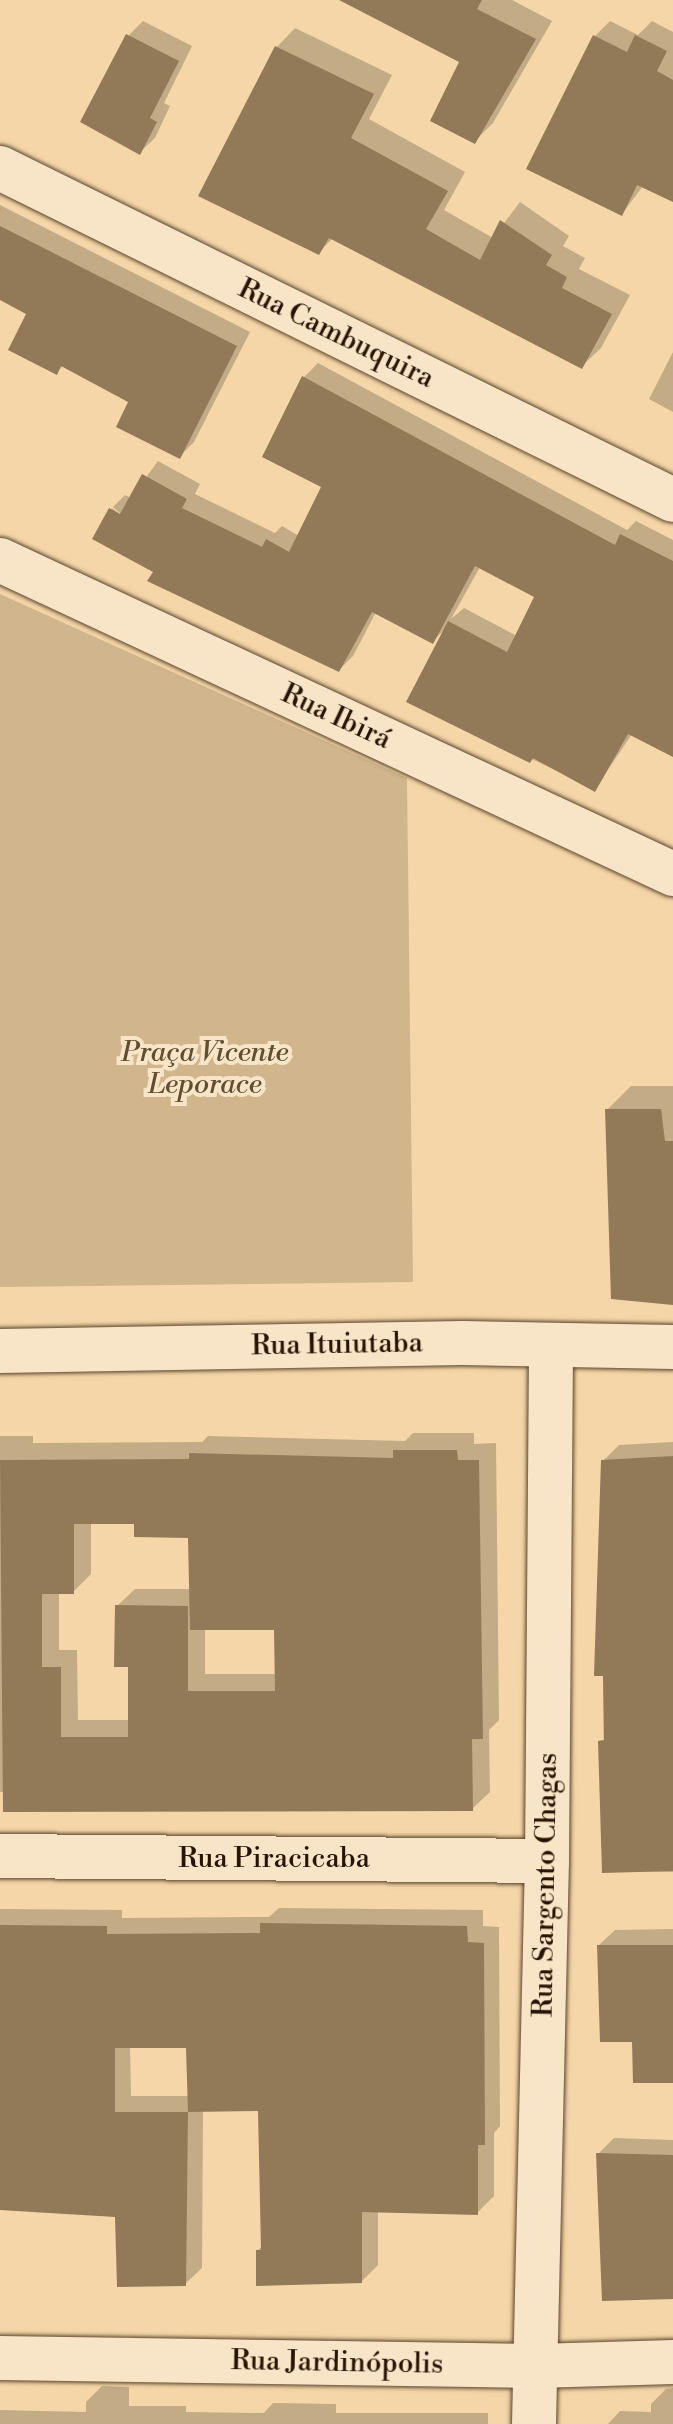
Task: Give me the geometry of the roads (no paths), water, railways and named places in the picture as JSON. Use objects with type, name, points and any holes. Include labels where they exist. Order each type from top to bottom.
[{"type":"street","name":"Rua Cambuquira","points":[[0,168],[673,500]]},
{"type":"street","name":"Rua Ibirá","points":[[0,560],[673,874]]},
{"type":"street","name":"Rua Sargento Chagas","points":[[534,2424],[547,1861],[551,1346]]},
{"type":"street","name":"Rua Ituiutaba","points":[[0,1351],[673,1347]]},
{"type":"street","name":"Rua Piracicaba","points":[[0,1856],[547,1861]]},
{"type":"street","name":"Rua Jardinópolis","points":[[0,2358],[537,2366],[673,2362]]},
{"type":"park label","name":"Praça Vicente Leporace","points":[[205,1069]]}]
